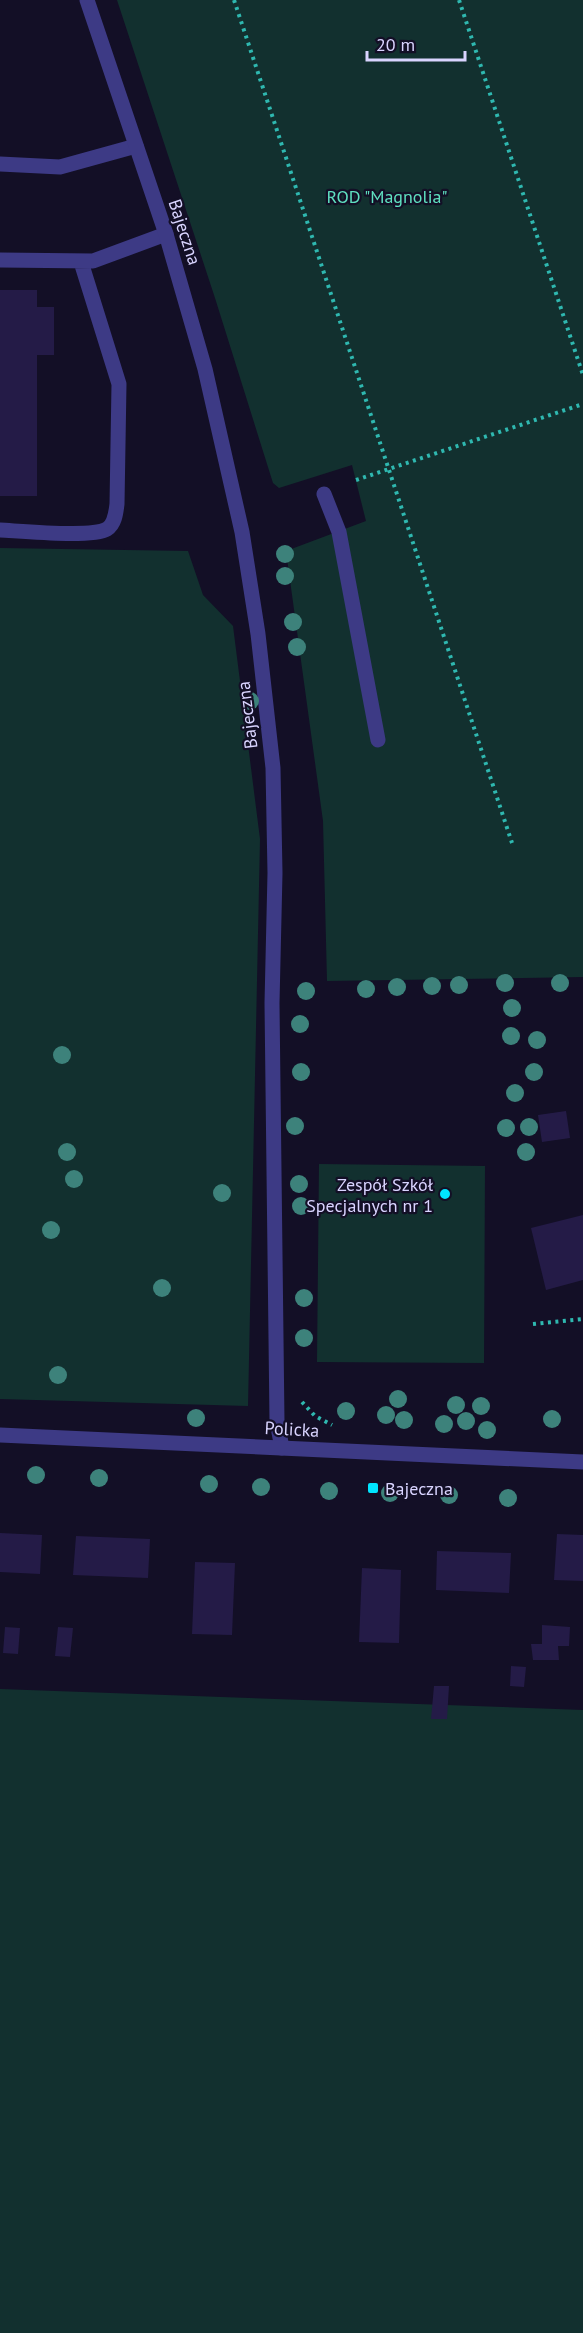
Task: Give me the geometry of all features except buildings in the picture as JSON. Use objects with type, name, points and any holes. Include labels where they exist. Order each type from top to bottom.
[{"type":"street","name":"Bajeczna","points":[[87,0],[166,234],[205,369],[242,532],[258,634],[273,768],[275,873],[272,1015],[277,1422],[282,1448]]},
{"type":"street","points":[[0,164],[60,167],[136,146]]},
{"type":"street","points":[[0,260],[93,261],[166,234]]},
{"type":"street","points":[[0,530],[87,533],[107,529],[114,520],[117,504],[119,384],[81,262]]},
{"type":"street","points":[[324,494],[339,532],[378,740]]},
{"type":"street","name":"Policka","points":[[0,1435],[583,1462]]},
{"type":"path","points":[[234,0],[512,843]]},
{"type":"path","points":[[459,0],[583,375]]},
{"type":"path","points":[[356,480],[583,404]]},
{"type":"path","points":[[533,1324],[583,1319]]},
{"type":"green space","name":"ROD \"Magnolia\"","points":[[117,0],[583,0],[583,977],[327,981],[323,821],[286,551],[366,521],[352,465],[279,488],[273,483]]},
{"type":"green space","points":[[0,548],[188,551],[203,595],[233,626],[260,839],[248,1406],[0,1399]]},
{"type":"green space","points":[[319,1164],[485,1166],[484,1363],[317,1362]]},
{"type":"green space","points":[[0,1689],[583,1710],[583,2333],[0,2333]]},
{"type":"place","name":"Zespół Szkół Specjalnych nr 1","points":[[445,1194]]},
{"type":"place","name":"Bajeczna","points":[[373,1488]]}]
